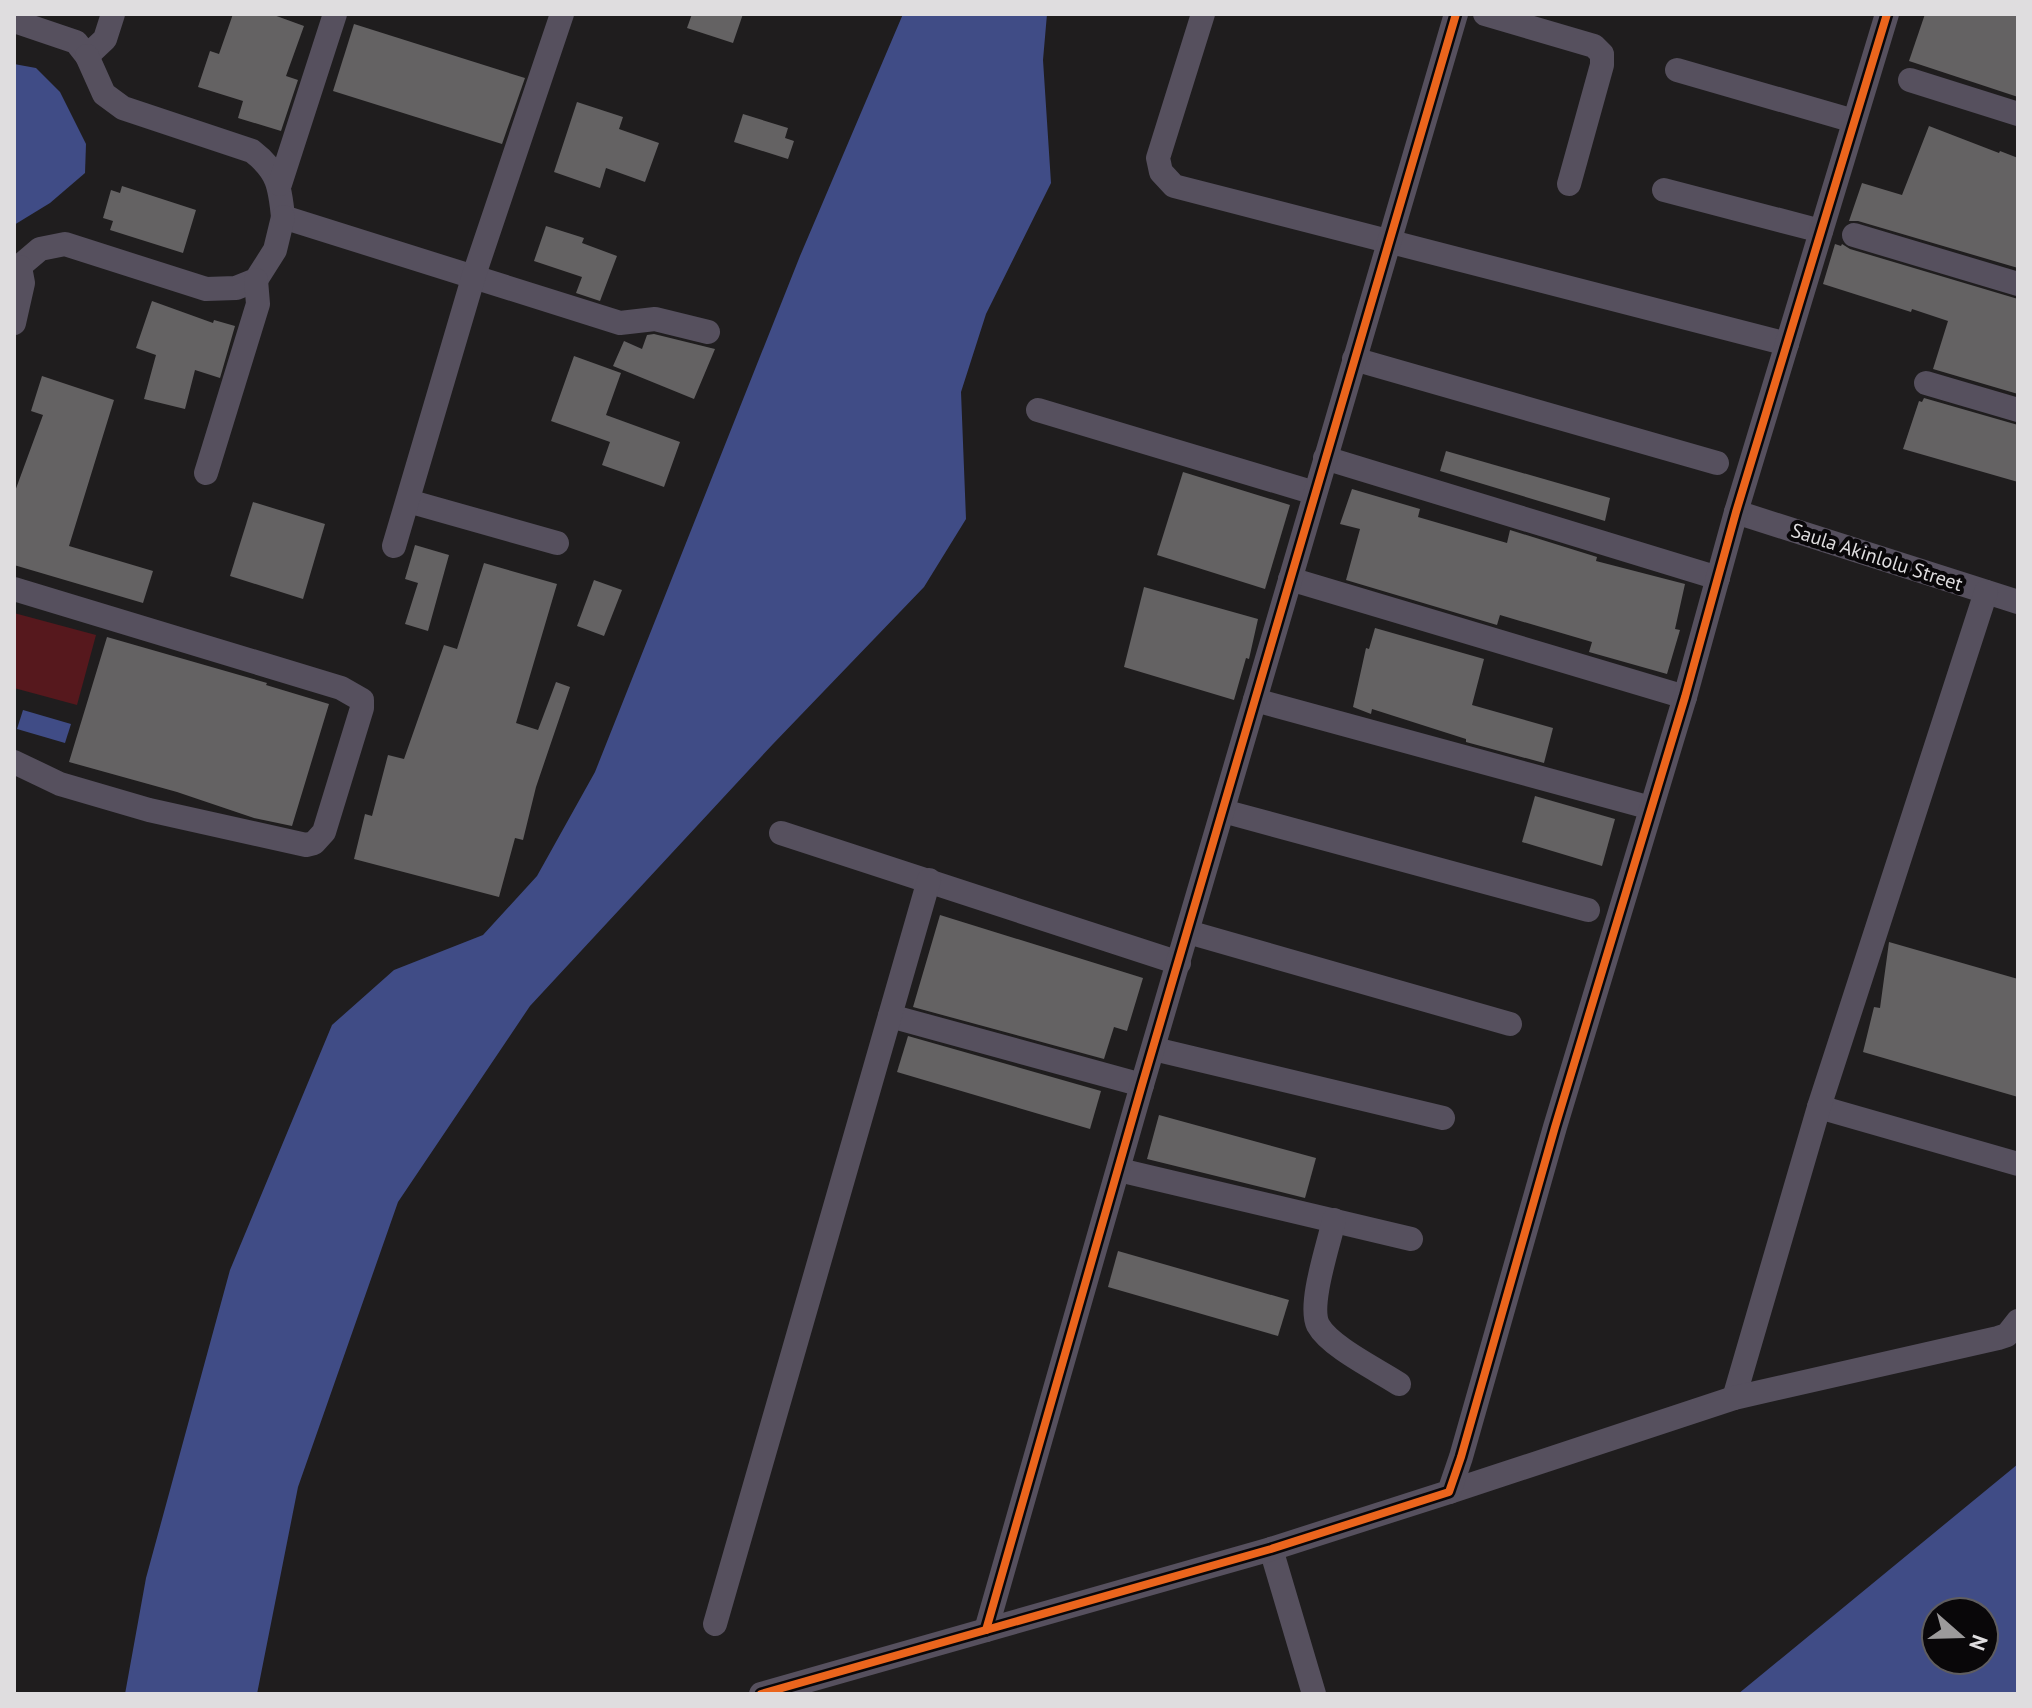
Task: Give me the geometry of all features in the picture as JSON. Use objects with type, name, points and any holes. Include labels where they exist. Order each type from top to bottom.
[{"type":"street","points":[[87,56],[105,39],[113,14]]},
{"type":"street","points":[[14,323],[23,283],[17,269],[40,249],[65,244],[206,289],[236,288],[256,280],[275,250],[283,217],[280,184],[335,14]]},
{"type":"street","points":[[394,546],[474,275],[562,14]]},
{"type":"street","points":[[1203,14],[1158,158],[1161,172],[1174,186],[1787,344]]},
{"type":"street","points":[[986,1630],[1142,1085],[1456,14]]},
{"type":"street","points":[[1485,14],[1594,46],[1602,54],[1602,65],[1569,184]]},
{"type":"street","points":[[1449,1492],[1685,697],[1736,512],[1887,14]]},
{"type":"street","points":[[14,21],[76,42],[87,56],[104,94],[123,108],[252,151],[265,161],[280,184]]},
{"type":"street","points":[[1677,70],[1854,121]]},
{"type":"street","points":[[1910,80],[2018,114]]},
{"type":"street","points":[[1664,190],[1821,231]]},
{"type":"street","points":[[283,217],[620,323],[655,319],[708,332]]},
{"type":"street","points":[[1854,235],[2018,284]]},
{"type":"street","points":[[206,473],[258,304],[256,280]]},
{"type":"street","points":[[1354,359],[1717,463]]},
{"type":"street","points":[[1926,383],[2018,410]]},
{"type":"street","points":[[1038,410],[1315,493]]},
{"type":"street","points":[[1325,458],[1718,578]]},
{"type":"street","points":[[408,501],[557,543]]},
{"type":"street","name":"Saula Akinlolu Street","points":[[1736,512],[2018,602]]},
{"type":"street","points":[[1290,579],[1685,697]]},
{"type":"street","points":[[14,589],[341,688],[358,696],[362,700],[362,708],[324,832],[314,843],[306,845],[119,801],[60,784],[14,762]]},
{"type":"street","points":[[1734,1398],[1819,1107],[1986,592]]},
{"type":"street","points":[[1255,700],[1651,808]]},
{"type":"street","points":[[1223,811],[1588,910]]},
{"type":"street","points":[[781,833],[1179,963]]},
{"type":"street","points":[[715,1624],[929,880]]},
{"type":"street","points":[[1188,932],[1510,1024]]},
{"type":"street","points":[[890,1016],[1142,1085]]},
{"type":"street","points":[[1154,1049],[1443,1118]]},
{"type":"street","points":[[1819,1107],[2018,1164]]},
{"type":"street","points":[[1119,1170],[1411,1239]]},
{"type":"street","points":[[1334,1220],[1315,1305],[1317,1323],[1329,1339],[1399,1384]]},
{"type":"street","points":[[761,1694],[1271,1549],[1734,1398],[1998,1338],[2007,1335],[2018,1321]]},
{"type":"street","points":[[1271,1549],[1314,1694]]},
{"type":"shaded area","points":[[14,613],[96,635],[77,705],[14,688]]},
{"type":"water","points":[[903,14],[1047,14],[1043,60],[1051,183],[986,314],[961,392],[966,519],[924,587],[773,744],[530,1006],[398,1202],[298,1487],[257,1694],[125,1694],[146,1578],[230,1270],[332,1025],[394,970],[483,935],[537,876],[595,772],[800,256]]},
{"type":"water","points":[[14,64],[36,68],[60,92],[86,144],[85,173],[50,203],[14,225]]},
{"type":"water","points":[[23,710],[71,724],[65,743],[17,729]]},
{"type":"water","points":[[2018,1464],[2018,1694],[1738,1694]]},
{"type":"building","points":[[233,14],[271,14],[304,26],[286,76],[298,80],[281,131],[238,118],[243,101],[198,87],[210,51],[219,54]]},
{"type":"building","points":[[692,14],[743,14],[733,43],[687,28]]},
{"type":"building","points":[[1925,14],[2018,14],[2018,97],[1909,61]]},
{"type":"building","points":[[354,24],[525,78],[502,144],[333,91]]},
{"type":"building","points":[[577,102],[623,117],[619,129],[659,143],[645,182],[606,168],[600,188],[554,172]]},
{"type":"building","points":[[743,114],[788,128],[785,138],[794,141],[788,159],[734,142]]},
{"type":"building","points":[[1929,126],[2018,158],[2018,268],[1858,221],[1849,221],[1862,183],[1902,195]]},
{"type":"building","points":[[122,186],[196,210],[183,253],[110,230],[113,221],[103,218],[111,190],[120,193]]},
{"type":"building","points":[[546,226],[584,238],[582,243],[617,256],[600,301],[576,293],[582,277],[534,261]]},
{"type":"building","points":[[1835,244],[2018,299],[2018,394],[1933,369],[1948,321],[1823,284]]},
{"type":"building","points":[[152,301],[213,323],[214,320],[235,326],[220,378],[195,370],[185,409],[144,399],[156,355],[136,348]]},
{"type":"building","points":[[647,335],[715,349],[694,399],[613,366],[624,341],[642,349]]},
{"type":"building","points":[[574,356],[621,373],[606,415],[680,442],[664,487],[602,465],[610,442],[551,421]]},
{"type":"building","points":[[42,376],[114,400],[69,546],[153,571],[143,603],[14,565],[14,494],[43,415],[31,411]]},
{"type":"building","points":[[1924,398],[2018,425],[2018,482],[1903,449],[1919,401],[1922,402]]},
{"type":"building","points":[[1446,451],[1610,498],[1605,521],[1440,471]]},
{"type":"building","points":[[1183,472],[1290,505],[1265,589],[1157,555]]},
{"type":"building","points":[[1352,489],[1420,509],[1418,517],[1507,543],[1510,530],[1597,557],[1596,561],[1685,584],[1675,629],[1680,630],[1667,674],[1589,652],[1592,642],[1500,615],[1497,625],[1346,580],[1360,529],[1340,524]]},
{"type":"building","points":[[253,502],[325,524],[303,599],[230,576]]},
{"type":"building","points":[[415,545],[449,555],[428,631],[405,624],[418,583],[405,579]]},
{"type":"building","points":[[484,563],[557,584],[516,723],[538,730],[556,682],[570,687],[536,787],[523,840],[515,838],[499,897],[354,859],[365,814],[372,816],[388,755],[404,759],[444,645],[457,649]]},
{"type":"building","points":[[594,580],[622,590],[604,636],[577,626]]},
{"type":"building","points":[[1144,587],[1258,619],[1249,659],[1246,658],[1234,700],[1124,667]]},
{"type":"building","points":[[1375,628],[1484,659],[1472,705],[1553,728],[1544,763],[1466,742],[1466,739],[1372,709],[1371,714],[1353,707],[1366,648],[1369,649]]},
{"type":"building","points":[[107,637],[329,704],[292,826],[254,818],[177,792],[69,762]]},
{"type":"building","points":[[1535,796],[1615,819],[1602,866],[1522,842]]},
{"type":"building","points":[[940,915],[1143,978],[1127,1031],[1114,1027],[1104,1059],[913,1007]]},
{"type":"building","points":[[1889,942],[2018,979],[2018,1097],[1863,1052],[1874,1007],[1880,1008]]},
{"type":"building","points":[[908,1036],[1101,1091],[1090,1129],[897,1072]]},
{"type":"building","points":[[1159,1115],[1316,1158],[1305,1198],[1147,1159]]},
{"type":"building","points":[[1118,1251],[1289,1300],[1278,1336],[1108,1287]]},
{"type":"cycle path","points":[[986,1630],[1142,1085],[1456,14]]},
{"type":"cycle path","points":[[761,1694],[1271,1549],[1449,1492],[1685,697],[1736,512],[1887,14]]}]
